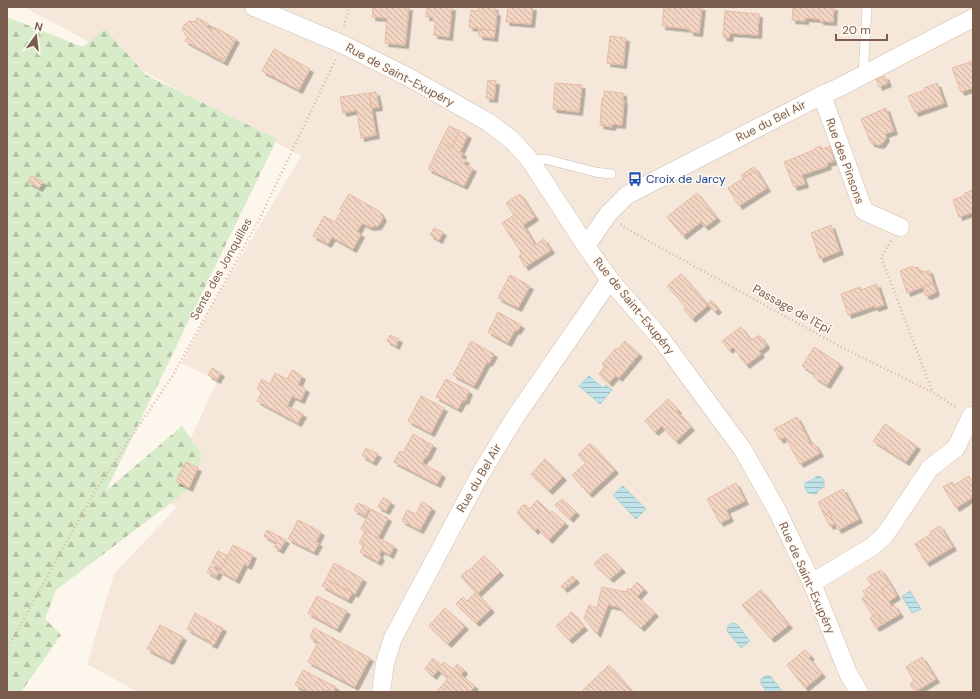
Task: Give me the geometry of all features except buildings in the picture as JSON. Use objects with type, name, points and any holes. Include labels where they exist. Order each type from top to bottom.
[{"type":"street","name":"Rue de Saint-Exupéry","points":[[254,7],[344,45],[410,78],[488,122],[512,140],[530,160],[610,280],[662,340],[743,450],[778,512],[812,583],[848,673],[859,692]]},
{"type":"street","name":"Rue du Bel Air","points":[[586,246],[608,214],[627,195],[973,18]]},
{"type":"street","name":"Rue des Pinsons","points":[[820,96],[824,101],[864,211],[900,227]]},
{"type":"street","name":"Rue du Bel Air","points":[[381,692],[385,662],[393,638],[481,473],[514,419],[610,280]]},
{"type":"street","points":[[812,583],[873,546],[885,535],[930,468],[956,448],[971,416]]},
{"type":"lane","points":[[863,75],[867,7]]},
{"type":"lane","points":[[530,160],[545,159],[595,172],[611,174]]},
{"type":"path","name":"Sente des Jonquilles","points":[[7,646],[16,635],[95,491],[173,375],[260,218],[344,45]]},
{"type":"path","name":"Passage de l'Epi","points":[[608,214],[627,229],[839,346],[932,392],[971,416]]},
{"type":"path","points":[[900,227],[880,257],[932,392]]},
{"type":"shaded area","points":[[24,7],[973,7],[973,692],[134,692],[134,690],[87,664],[114,574],[177,507],[163,499],[217,381],[181,363],[219,293],[301,156]]},
{"type":"green space","points":[[7,17],[83,47],[105,29],[146,75],[277,139],[106,491],[182,426],[202,455],[192,487],[56,590],[45,619],[61,635],[21,692],[7,692]]},
{"type":"water","points":[[589,376],[603,388],[606,385],[612,390],[600,404],[579,386]]},
{"type":"water","points":[[817,476],[824,480],[824,487],[818,490],[817,494],[808,493],[805,488],[805,483]]},
{"type":"water","points":[[623,486],[646,509],[636,519],[613,495]]},
{"type":"water","points":[[910,591],[921,609],[912,613],[902,596]]},
{"type":"water","points":[[732,623],[737,624],[750,641],[741,648],[727,631],[728,626]]},
{"type":"water","points":[[765,676],[770,676],[783,692],[767,692],[761,684],[761,679]]},
{"type":"place","name":"Croix de Jarcy","points":[[635,179]]}]
